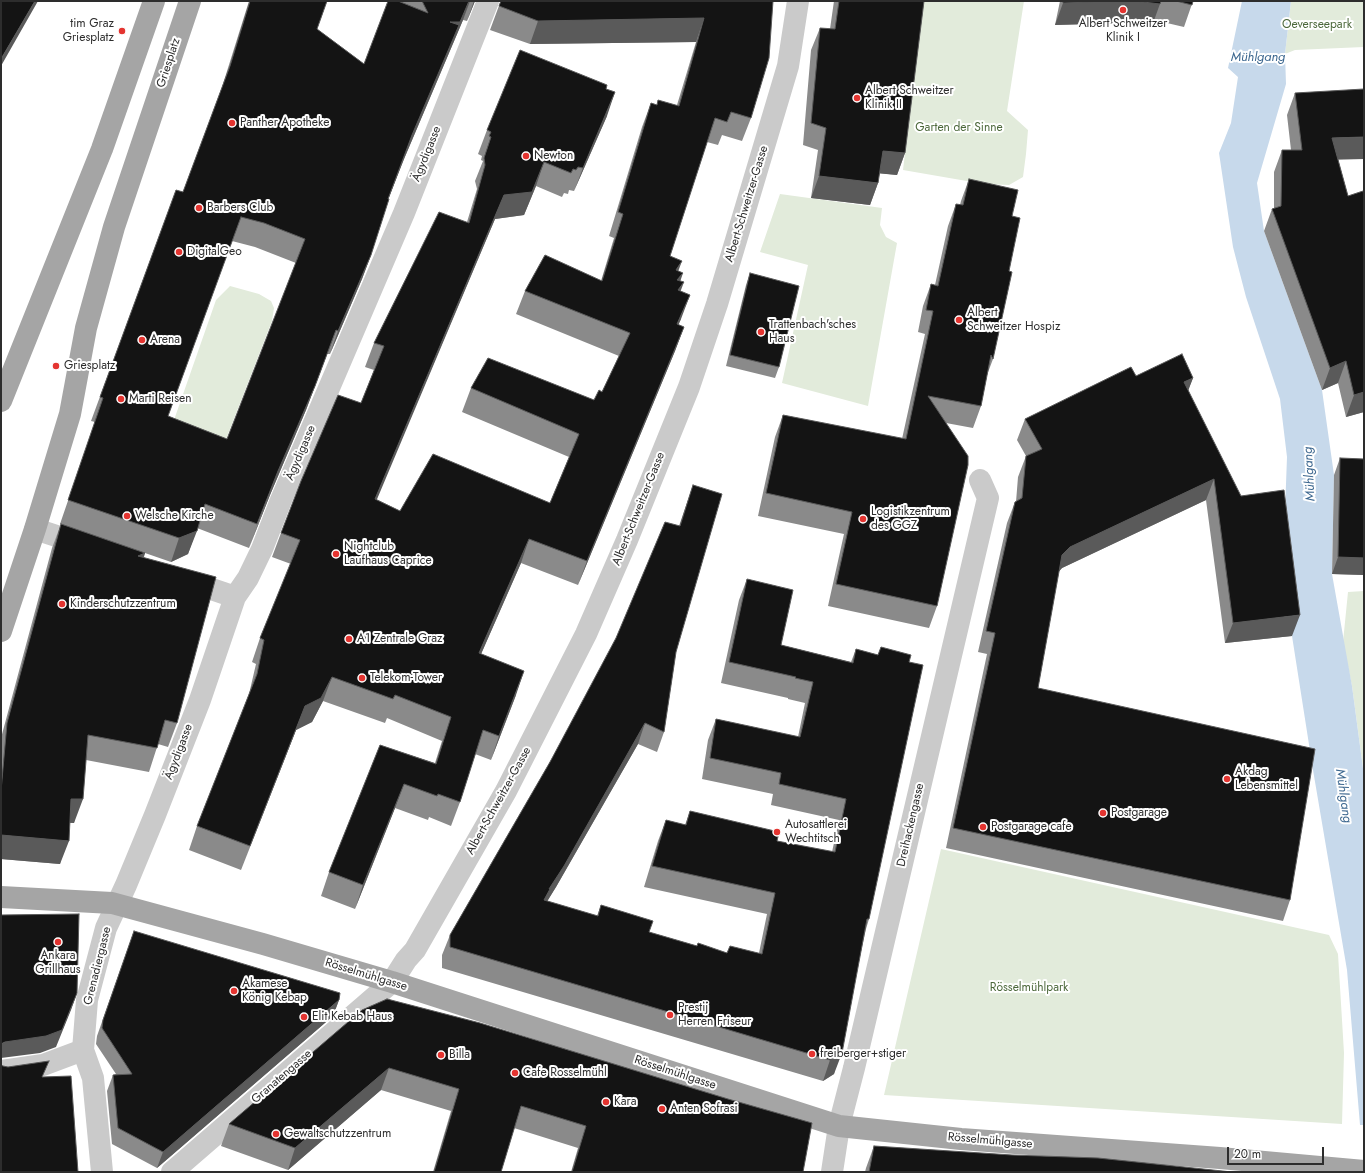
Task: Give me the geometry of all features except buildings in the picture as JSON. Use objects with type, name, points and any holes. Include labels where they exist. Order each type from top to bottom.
[{"type":"main road","points":[[1,401],[102,149],[154,1]]},
{"type":"main road","name":"Griesplatz","points":[[1,631],[35,529],[70,414],[86,328],[114,227],[190,1]]},
{"type":"main road","name":"Rösselmühlgasse","points":[[1,897],[117,904],[263,944],[392,982],[839,1126],[961,1139],[1220,1158],[1360,1171]]},
{"type":"street","name":"Ägydigasse","points":[[117,904],[146,836],[200,700],[234,597],[248,578],[262,549],[281,500],[404,212],[488,1]]},
{"type":"street","name":"Albert-Schweitzer-Gasse","points":[[392,982],[406,960],[415,950],[506,791],[586,634],[627,540],[689,387],[717,304],[788,66],[798,1]]},
{"type":"street","name":"Dreihackengasse","points":[[832,1172],[839,1126],[854,1068],[988,498],[980,480]]},
{"type":"street","points":[[35,529],[106,553]]},
{"type":"street","points":[[165,573],[234,597]]},
{"type":"street","name":"Grenadiergasse","points":[[102,1172],[93,1078],[83,1050],[87,1000],[106,928],[117,904]]},
{"type":"street","name":"Granatengasse","points":[[172,1172],[392,982]]},
{"type":"street","points":[[1,1071],[43,1065],[83,1050]]},
{"type":"green space","name":"Garten der Sinne","points":[[923,1],[1024,1],[1007,111],[1028,130],[1023,177],[1009,185],[984,184],[903,170]]},
{"type":"green space","name":"Oeverseepark","points":[[1291,1],[1364,1],[1364,47],[1295,50],[1285,54]]},
{"type":"green space","points":[[780,194],[882,208],[880,225],[886,237],[897,243],[868,406],[782,383],[808,265],[760,252]]},
{"type":"green space","points":[[230,286],[259,294],[271,301],[274,308],[272,321],[218,460],[167,440],[216,300]]},
{"type":"green space","points":[[1364,591],[1364,776],[1352,686],[1343,642],[1348,592]]},
{"type":"green space","name":"Rösselmühlpark","points":[[941,849],[1329,935],[1338,954],[1344,1053],[1342,1124],[884,1095]]},
{"type":"water","name":"Mühlgang","points":[[1242,1],[1291,1],[1285,54],[1286,84],[1257,183],[1264,231],[1322,390],[1334,475],[1332,574],[1352,686],[1364,776],[1364,1172],[1361,1165],[1360,1125],[1347,970],[1313,770],[1292,636],[1283,565],[1287,457],[1280,399],[1246,297],[1233,247],[1219,153],[1231,123],[1238,77],[1228,68]]},
{"type":"pier","points":[[1358,1125],[1364,1125],[1364,1172],[1359,1165]]},
{"type":"place","name":"Albert Schweitzer Klinik I","points":[[1123,10]]},
{"type":"place","name":"tim Graz Griesplatz","points":[[122,31]]},
{"type":"place","name":"Albert Schweitzer Klinik II","points":[[857,98]]},
{"type":"place","name":"Panther Apotheke","points":[[232,123]]},
{"type":"place","name":"Newton","points":[[526,156]]},
{"type":"place","name":"Barbers Club","points":[[199,208]]},
{"type":"place","name":"DigitalGeo","points":[[179,252]]},
{"type":"place","name":"Albert Schweitzer Hospiz","points":[[959,320]]},
{"type":"place","name":"Trattenbach'sches Haus","points":[[761,332]]},
{"type":"place","name":"Arena","points":[[142,340]]},
{"type":"place","name":"Griesplatz","points":[[56,366]]},
{"type":"place","name":"Marti Reisen","points":[[121,399]]},
{"type":"place","name":"Welsche Kirche","points":[[127,516]]},
{"type":"place","name":"Logistikzentrum des GGZ","points":[[863,519]]},
{"type":"place","name":"Nightclub Laufhaus Caprice","points":[[336,554]]},
{"type":"place","name":"Kinderschutzzentrum","points":[[62,604]]},
{"type":"place","name":"A1 Zentrale Graz","points":[[349,639]]},
{"type":"place","name":"Telekom-Tower","points":[[362,678]]},
{"type":"place","name":"Akdag Lebensmittel","points":[[1227,779]]},
{"type":"place","name":"Postgarage","points":[[1103,813]]},
{"type":"place","name":"Postgarage cafe","points":[[983,827]]},
{"type":"place","name":"Autosattlerei Wechtitsch","points":[[777,832]]},
{"type":"place","name":"Ankara Grillhaus","points":[[58,942]]},
{"type":"place","name":"Akamese König Kebap","points":[[234,991]]},
{"type":"place","name":"Prestij Herren Friseur","points":[[670,1015]]},
{"type":"place","name":"Elit Kebab Haus","points":[[304,1017]]},
{"type":"place","name":"freiberger+stiger","points":[[812,1054]]},
{"type":"place","name":"Billa","points":[[441,1055]]},
{"type":"place","name":"Cafe Rosselmühl","points":[[515,1073]]},
{"type":"place","name":"Kara","points":[[606,1102]]},
{"type":"place","name":"Anten Sofrasi","points":[[662,1109]]},
{"type":"place","name":"Gewaltschutzzentrum","points":[[276,1134]]}]
